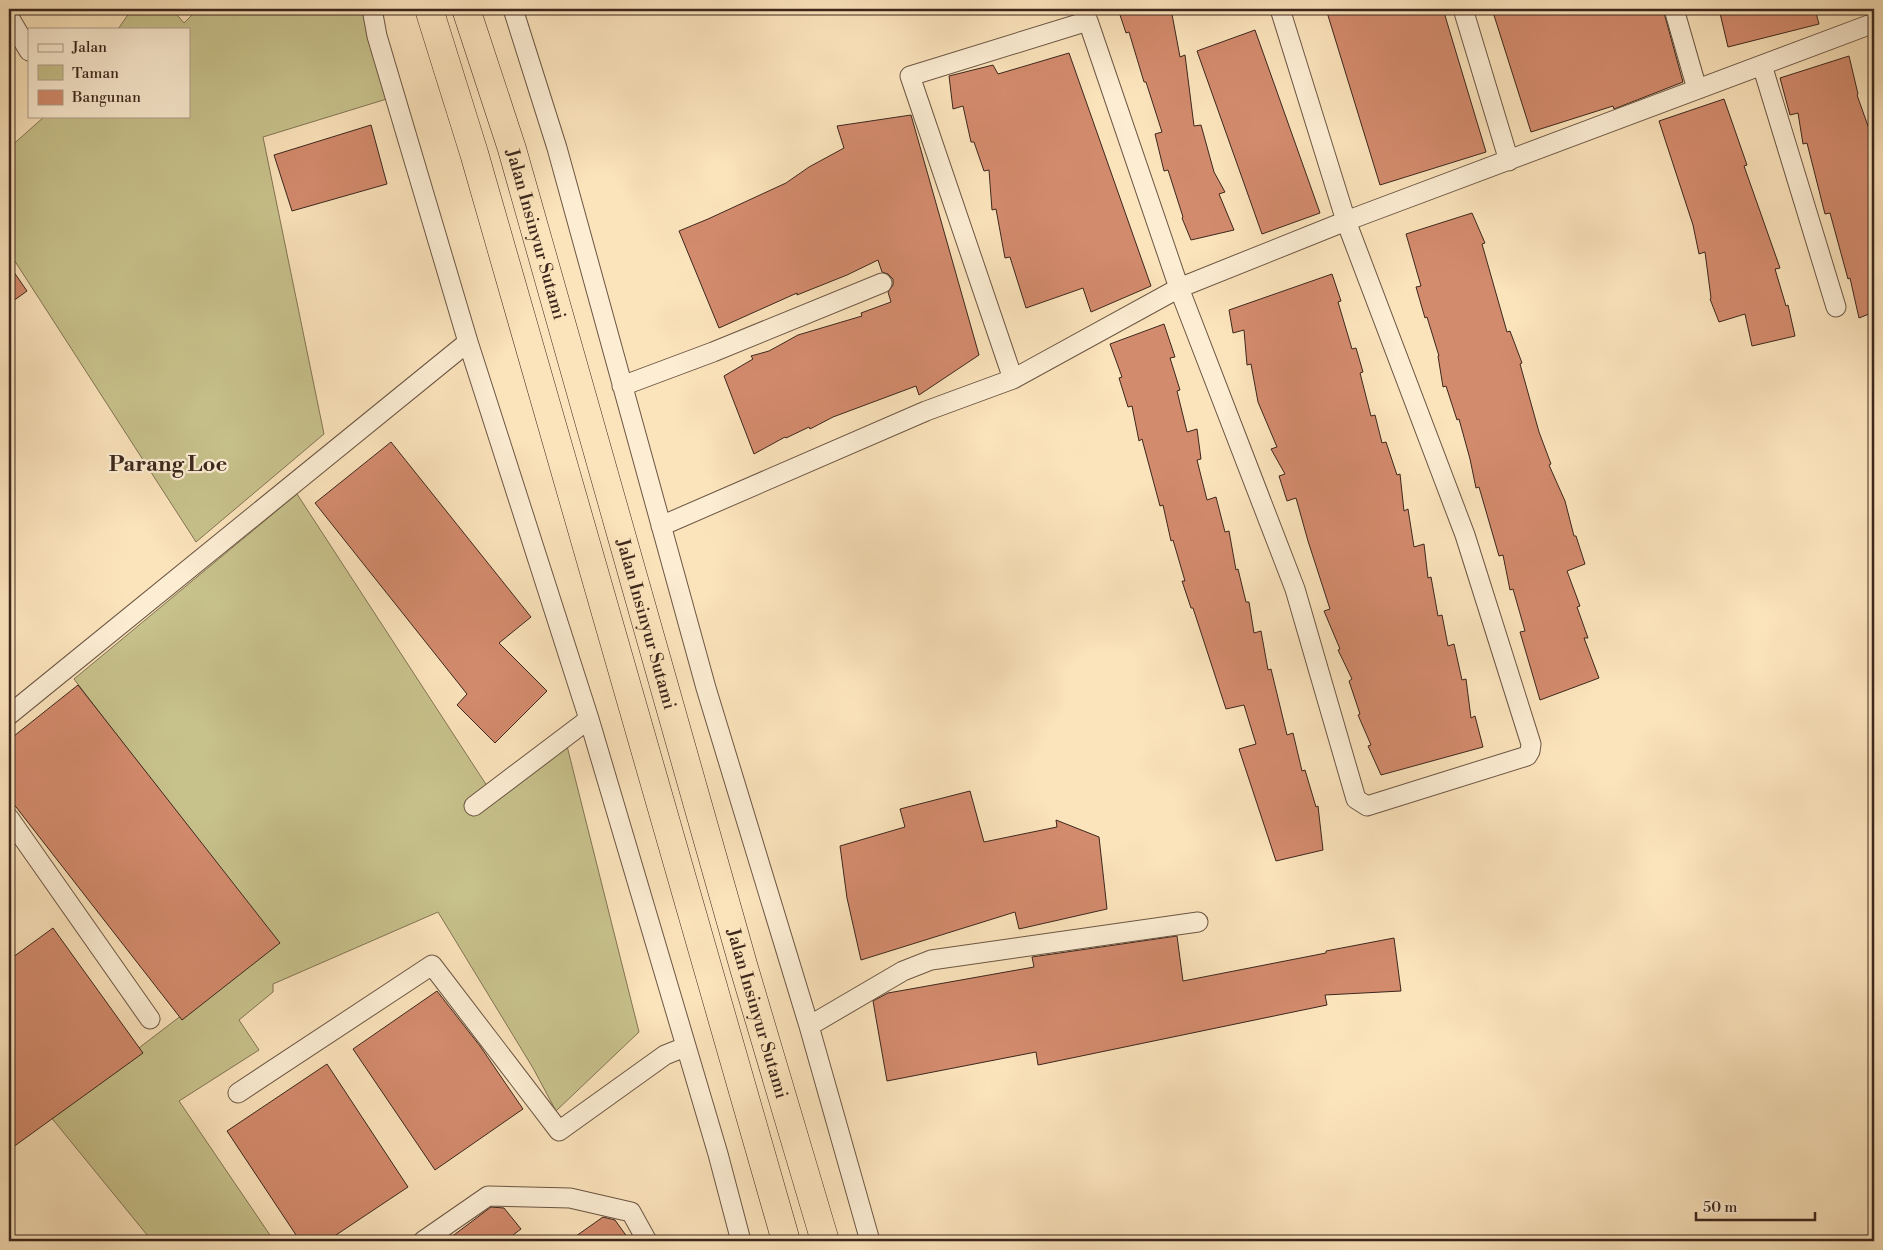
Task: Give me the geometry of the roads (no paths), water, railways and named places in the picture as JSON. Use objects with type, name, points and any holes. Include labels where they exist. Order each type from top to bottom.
[{"type":"highway","name":"Jalan Insinyur Sutami","points":[[430,9],[479,172],[786,1241]]},
{"type":"highway","name":"Jalan Insinyur Sutami","points":[[466,9],[512,150],[744,968],[825,1241]]},
{"type":"street","points":[[372,9],[380,46],[468,342],[589,719],[718,1154],[741,1241]]},
{"type":"street","points":[[513,9],[557,148],[706,688],[809,1026],[870,1241]]},
{"type":"street","points":[[1013,379],[910,76],[1088,21],[1179,288],[1294,589],[1356,800],[1367,806],[1527,756],[1531,744],[1464,535],[1346,221],[1280,9]]},
{"type":"street","points":[[1463,9],[1509,160]]},
{"type":"street","points":[[1674,9],[1697,89]]},
{"type":"street","points":[[9,17],[28,49]]},
{"type":"street","points":[[661,526],[926,411],[1013,379],[1179,288],[1346,221],[1874,23]]},
{"type":"street","points":[[1762,65],[1836,307]]},
{"type":"street","points":[[622,386],[713,352],[882,283]]},
{"type":"street","points":[[9,715],[468,342]]},
{"type":"street","points":[[474,806],[589,719]]},
{"type":"street","points":[[9,818],[150,1019]]},
{"type":"street","points":[[809,1026],[903,971],[931,960],[1198,922]]},
{"type":"street","points":[[238,1093],[432,965],[559,1130],[665,1055],[686,1047]]},
{"type":"street","points":[[423,1241],[488,1196],[570,1198],[630,1212],[647,1241]]},
{"type":"district","name":"Parang Loe","points":[[168,464]]}]
